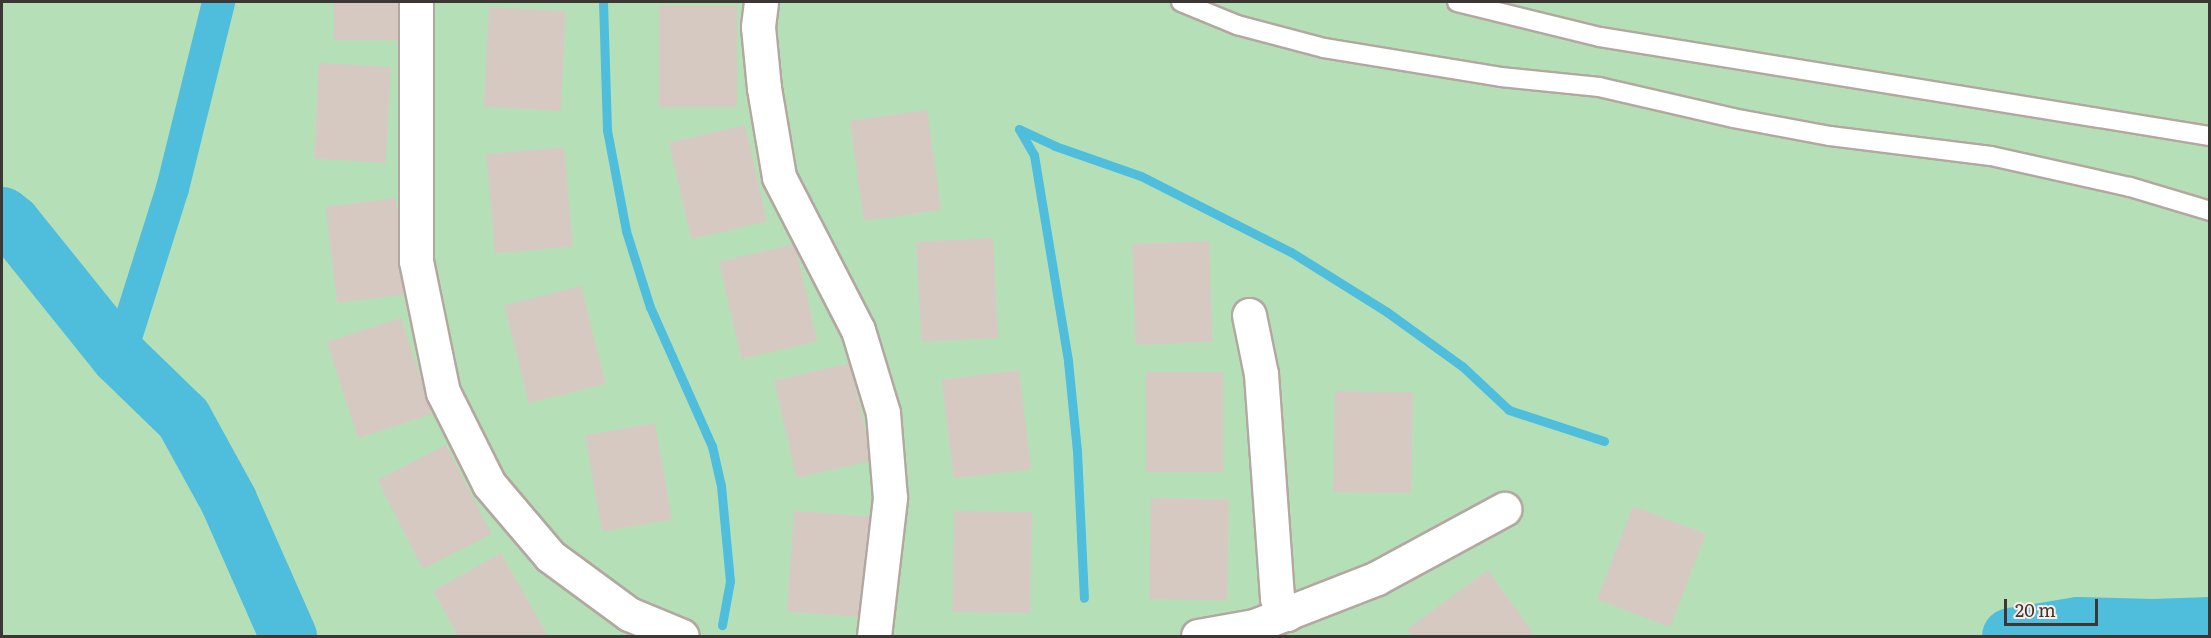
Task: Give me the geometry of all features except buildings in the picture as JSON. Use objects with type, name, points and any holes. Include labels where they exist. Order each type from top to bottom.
[{"type":"street","points":[[416,2],[416,261],[443,392],[489,484],[550,556],[629,614],[682,636]]},
{"type":"street","points":[[761,2],[758,27],[761,57],[779,177],[858,330],[883,413],[890,498],[874,636]]},
{"type":"street","points":[[1249,315],[1262,374],[1277,598],[1287,614]]},
{"type":"street","points":[[1198,636],[1254,626],[1377,578],[1504,509]]},
{"type":"lane","points":[[1181,2],[1237,25],[1324,48],[1501,77],[1599,87],[1733,118],[1830,136],[1991,156],[2130,188],[2210,211]]},
{"type":"lane","points":[[1457,2],[1600,37],[2210,136]]},
{"type":"green space","points":[[2,2],[2209,2],[2209,636],[2,636]]},
{"type":"waterway","points":[[119,356],[172,188],[218,2]]},
{"type":"waterway","points":[[603,2],[607,130],[626,231],[650,307],[712,446],[721,486],[730,581],[722,625]]},
{"type":"waterway","points":[[1019,129],[1055,146],[1141,176],[1291,252],[1387,312],[1462,366],[1509,410],[1604,441]]},
{"type":"waterway","points":[[1019,129],[1034,155],[1068,361],[1077,451],[1084,598]]},
{"type":"waterway","points":[[2,215],[12,223],[119,356],[183,418],[228,500],[288,636]]},
{"type":"waterway","points":[[2010,636],[2078,625],[2153,627],[2210,625]]}]
